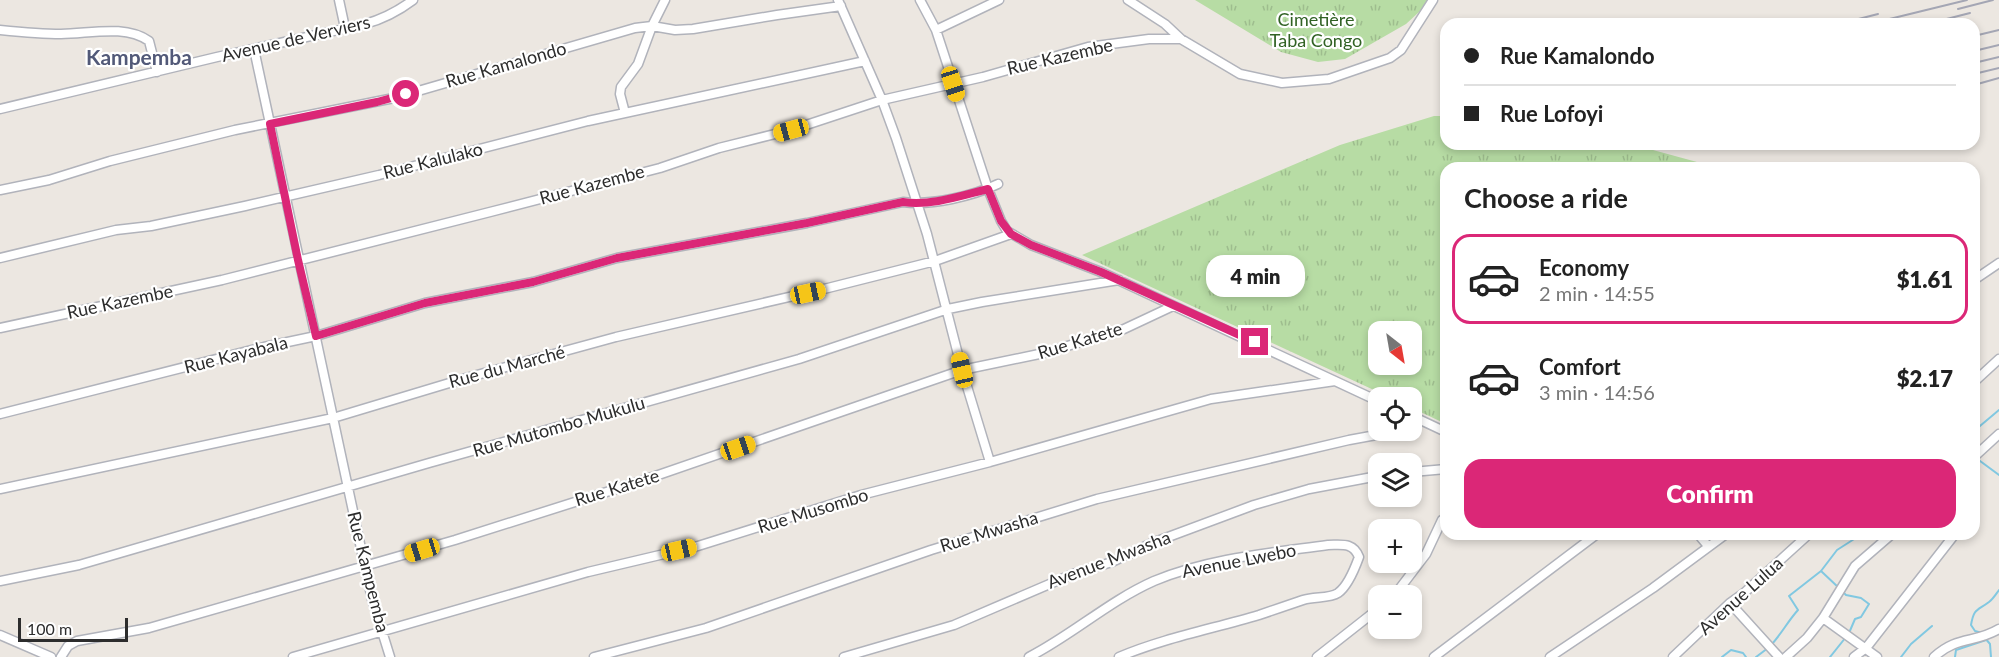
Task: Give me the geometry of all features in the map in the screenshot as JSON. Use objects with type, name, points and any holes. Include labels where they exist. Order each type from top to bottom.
[{"type":"street","points":[[339,0],[345,28]]},
{"type":"street","name":"Avenue de Verviers","points":[[0,109],[382,19],[412,0]]},
{"type":"street","points":[[625,113],[620,94],[621,87],[638,64],[652,26],[665,0]]},
{"type":"street","points":[[920,0],[936,30],[988,189],[1001,221],[1011,234],[1053,254],[1119,280],[1368,396]]},
{"type":"street","points":[[936,30],[999,0]]},
{"type":"street","points":[[1128,0],[1165,24],[1181,39],[1245,76],[1282,82],[1329,79],[1340,73],[1387,60],[1398,53],[1432,0]]},
{"type":"street","points":[[840,3],[882,100],[917,204],[935,261],[962,370],[990,462]]},
{"type":"street","name":"Rue Kamalondo","points":[[0,190],[49,180],[235,130],[394,98],[612,34],[652,26],[675,30],[693,29],[840,3]]},
{"type":"street","points":[[0,30],[64,34],[124,32],[149,41],[157,72]]},
{"type":"street","name":"Rue Kazembe","points":[[0,328],[153,296],[660,168],[719,148],[791,130],[882,100],[953,84],[1088,47],[1149,39],[1181,39]]},
{"type":"street","name":"Rue Kampemba","points":[[254,49],[347,487],[381,631],[390,657]]},
{"type":"street","name":"Rue Kalulako","points":[[0,258],[116,230],[151,226],[285,197],[625,113],[865,61]]},
{"type":"street","name":"Rue Kayabala","points":[[0,414],[316,336],[425,303],[533,282],[617,258],[807,223],[903,202],[917,204],[946,199],[988,189],[998,184]]},
{"type":"street","name":"Rue du Marché","points":[[0,489],[333,418],[466,378],[616,337],[935,261],[1011,234]]},
{"type":"street","points":[[1980,275],[1999,263]]},
{"type":"street","name":"Rue Mutombo Mukulu","points":[[0,581],[79,565],[799,359],[948,309],[1119,280]]},
{"type":"street","name":"Rue Katete","points":[[61,657],[68,646],[77,641],[140,630],[365,567],[638,482],[962,370],[1044,353],[1124,329],[1173,306]]},
{"type":"street","points":[[1980,376],[1999,359]]},
{"type":"street","name":"Rue Musombo","points":[[293,657],[588,572],[708,543],[861,495],[990,462],[1211,399],[1335,381]]},
{"type":"street","points":[[1422,421],[1440,429]]},
{"type":"street","points":[[1980,451],[1999,434]]},
{"type":"street","name":"Rue Mwasha","points":[[594,657],[706,628],[931,550],[1097,500],[1368,437]]},
{"type":"street","points":[[1422,471],[1440,470]]},
{"type":"street","name":"Avenue Mwasha","points":[[844,657],[954,625],[1073,574],[1112,562],[1152,543],[1254,505],[1309,489],[1368,478]]},
{"type":"street","points":[[1402,585],[1426,554],[1440,524]]},
{"type":"street","points":[[1434,657],[1589,540]]},
{"type":"street","points":[[1703,540],[1708,546]]},
{"type":"street","points":[[1550,657],[1653,588],[1717,540]]},
{"type":"street","name":"Avenue Lulua","points":[[1673,657],[1802,540]]},
{"type":"street","points":[[1786,657],[1823,618],[1855,566],[1885,540]]},
{"type":"street","points":[[1854,657],[1866,648],[1950,540]]},
{"type":"street","name":"Avenue Lwebo","points":[[1029,657],[1061,639],[1120,599],[1154,581],[1210,563],[1328,545],[1352,547],[1359,557],[1347,582],[1336,594],[1306,599],[1260,615],[1183,635],[1119,657]]},
{"type":"street","points":[[1730,603],[1779,657]]},
{"type":"street","points":[[1317,657],[1368,617]]},
{"type":"street","points":[[1823,618],[1877,657]]},
{"type":"street","points":[[1934,657],[1955,642],[1988,636],[1999,629]]},
{"type":"street","points":[[0,635],[51,657]]},
{"type":"green space","name":"Cimetière Taba Congo","points":[[1195,0],[1432,0],[1406,24],[1345,59],[1318,62],[1281,52]]},
{"type":"green space","points":[[1434,116],[1440,116],[1440,150],[1653,150],[1697,162],[1440,162],[1440,421],[1422,413],[1422,387],[1368,387],[1082,255],[1340,145]]},
{"type":"waterway","points":[[1980,426],[1999,410]]},
{"type":"waterway","points":[[1980,461],[1999,475]]},
{"type":"waterway","points":[[1772,644],[1798,610],[1789,596],[1821,571],[1837,550],[1853,540]]},
{"type":"waterway","points":[[1821,571],[1839,588]]},
{"type":"waterway","points":[[1982,633],[1975,631],[1971,625],[1973,616],[1999,590]]},
{"type":"waterway","points":[[1843,592],[1846,595],[1861,598],[1869,604],[1861,617],[1855,619],[1849,633]]},
{"type":"waterway","points":[[1901,657],[1911,644],[1932,626]]},
{"type":"waterway","points":[[1830,657],[1846,637]]},
{"type":"waterway","points":[[1985,638],[1990,644],[1991,657]]},
{"type":"waterway","points":[[1955,657],[1956,650],[1986,640]]},
{"type":"waterway","points":[[1756,657],[1768,648]]},
{"type":"waterway","points":[[1722,657],[1731,650],[1743,653],[1746,657]]},
{"type":"railway","points":[[1894,18],[1967,0]]},
{"type":"railway","points":[[1958,9],[1993,0]]},
{"type":"railway","points":[[1950,18],[1970,13]]},
{"type":"railway","points":[[1862,18],[1878,14]]},
{"type":"railway","points":[[1980,35],[1999,30]]},
{"type":"railway","points":[[1980,50],[1999,45]]},
{"type":"railway","points":[[1980,62],[1999,57]]},
{"type":"railway","points":[[1980,73],[1999,68]]},
{"type":"railway","points":[[1980,83],[1999,78]]},
{"type":"district","name":"Kampemba","points":[[139,58]]},
{"type":"route","points":[[406,94],[270,124],[316,336],[425,303],[533,282],[617,258],[807,223],[903,202],[917,204],[988,189],[1004,228],[1011,234],[1031,245],[1101,272],[1255,342]]}]
